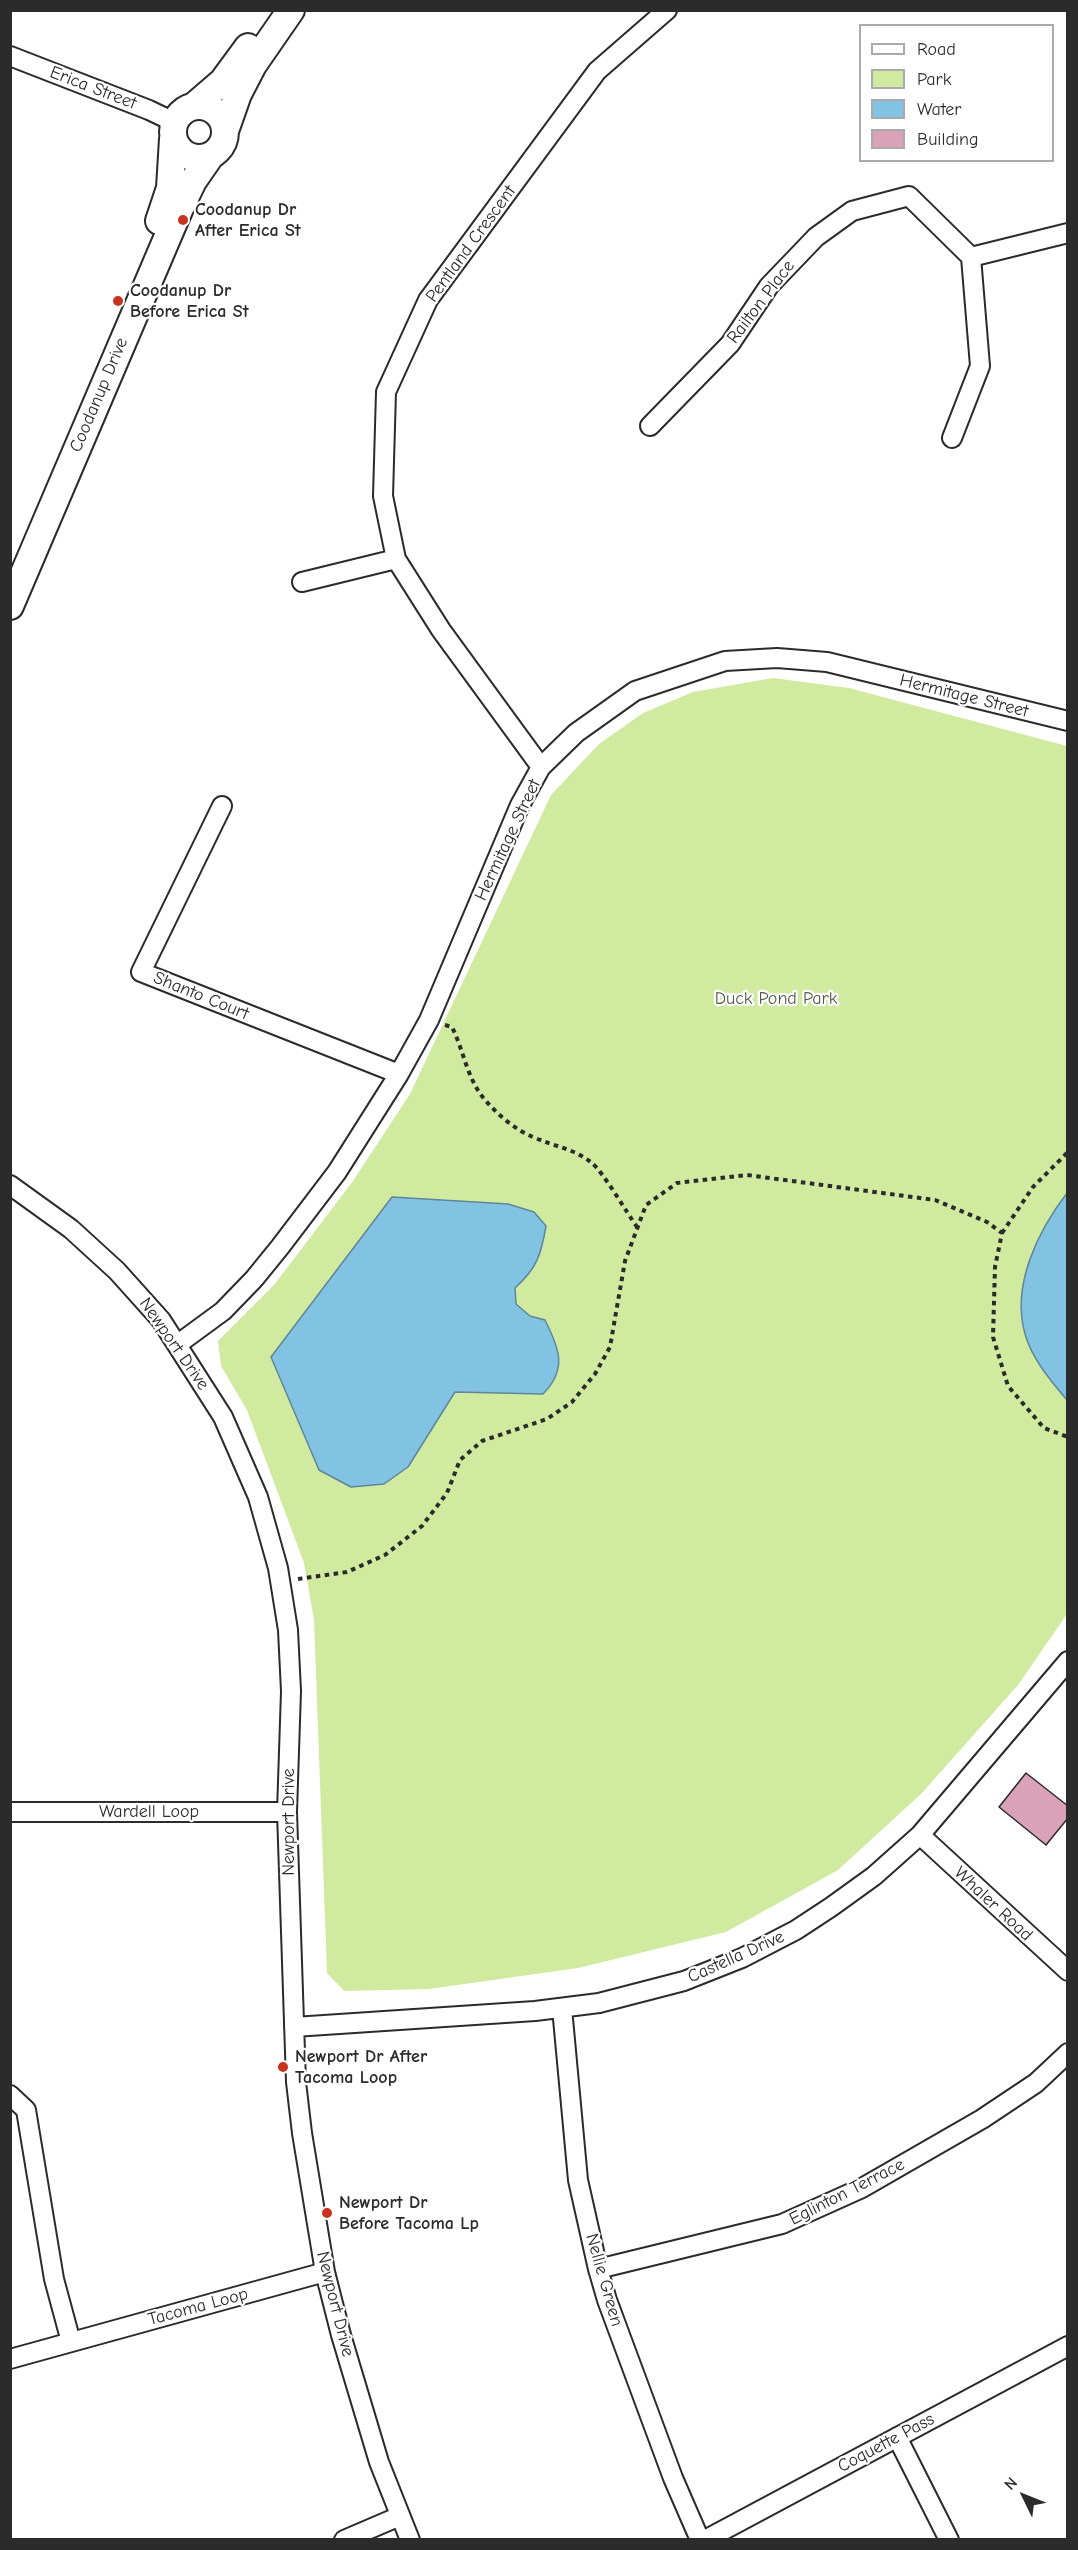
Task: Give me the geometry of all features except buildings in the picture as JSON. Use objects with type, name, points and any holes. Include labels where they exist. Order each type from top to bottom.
[{"type":"main road","points":[[274,10],[224,81],[194,106],[186,109],[174,131],[182,153],[190,158],[198,159],[211,155],[220,147],[238,94],[253,65],[291,10]]},
{"type":"main road","points":[[194,106],[203,106],[218,115],[225,131]]},
{"type":"main road","name":"Coodanup Drive","points":[[10,569],[164,208],[170,188],[174,131]]},
{"type":"main road","name":"Coodanup Drive","points":[[10,606],[180,208],[193,181],[211,155]]},
{"type":"street","name":"Pentland Crescent","points":[[542,767],[441,630],[396,559],[383,496],[386,392],[428,300],[597,71],[667,10]]},
{"type":"street","name":"Erica Street","points":[[10,56],[149,110],[174,131]]},
{"type":"street","name":"Railton Place","points":[[650,426],[730,344],[770,286],[794,258],[816,237],[852,211],[909,196],[971,257]]},
{"type":"street","points":[[952,438],[980,366],[971,257],[1068,233]]},
{"type":"street","points":[[302,582],[396,559]]},
{"type":"street","name":"Hermitage Street","points":[[178,1344],[223,1311],[267,1263],[337,1172],[399,1074],[429,1020],[520,805],[542,767],[576,733],[635,691],[725,660],[777,658],[827,662],[1068,721]]},
{"type":"street","name":"Shanto Court","points":[[222,806],[141,972],[399,1074]]},
{"type":"street","name":"Newport Drive","points":[[10,1185],[71,1229],[138,1293],[178,1344],[224,1417],[258,1497],[278,1568],[288,1630],[291,1691],[287,1812],[296,2082],[302,2133],[325,2272],[379,2462],[410,2540]]},
{"type":"street","name":"Castella Drive","points":[[294,2027],[562,2008],[642,1994],[684,1981],[742,1958],[796,1930],[831,1907],[874,1876],[920,1835],[1068,1661]]},
{"type":"street","name":"Wardell Loop","points":[[10,1812],[287,1812]]},
{"type":"street","name":"Whaler Road","points":[[920,1835],[1068,1971]]},
{"type":"street","name":"Nellie Green","points":[[562,2008],[578,2180],[598,2269],[607,2300],[673,2478],[700,2540]]},
{"type":"street","name":"Eglinton Terrace","points":[[598,2269],[782,2224],[862,2188],[982,2119],[1036,2083],[1068,2053]]},
{"type":"street","points":[[10,2095],[26,2110],[54,2279],[71,2342]]},
{"type":"street","name":"Tacoma Loop","points":[[10,2359],[325,2272]]},
{"type":"street","name":"Coquette Pass","points":[[705,2540],[1068,2346]]},
{"type":"street","points":[[897,2437],[950,2540]]},
{"type":"street","points":[[344,2540],[400,2516]]},
{"type":"path","points":[[440,1024],[452,1027],[460,1043],[469,1074],[484,1100],[505,1120],[533,1137],[569,1148],[594,1164],[637,1228]]},
{"type":"path","points":[[1068,1152],[1033,1187],[1002,1233],[995,1267],[993,1337],[1008,1386],[1044,1428],[1068,1437]]},
{"type":"path","points":[[294,1579],[347,1572],[385,1555],[422,1526],[447,1494],[460,1460],[482,1441],[547,1419],[572,1402],[594,1374],[610,1347],[625,1261],[646,1205],[677,1183],[747,1175],[935,1200],[987,1222],[1002,1233]]},
{"type":"green space","name":"Duck Pond Park","points":[[773,678],[849,688],[1067,746],[1067,1614],[1018,1685],[921,1794],[838,1870],[726,1932],[578,1968],[429,1989],[344,1991],[327,1973],[314,1620],[304,1563],[247,1410],[221,1366],[218,1341],[274,1285],[353,1181],[410,1094],[551,795],[599,744],[643,713],[693,692]]},
{"type":"water","points":[[1067,1193],[1067,1400],[1043,1369],[1028,1343],[1022,1315],[1022,1297],[1024,1278],[1037,1241]]},
{"type":"water","points":[[392,1197],[508,1204],[534,1212],[546,1226],[537,1260],[515,1288],[516,1304],[530,1316],[545,1320],[557,1349],[558,1367],[551,1385],[543,1394],[455,1392],[408,1467],[384,1484],[351,1487],[319,1470],[271,1357]]},
{"type":"place","name":"Coodanup Dr After Erica St","points":[[183,220]]},
{"type":"place","name":"Coodanup Dr Before Erica St","points":[[118,301]]},
{"type":"place","name":"Newport Dr After Tacoma Loop","points":[[283,2067]]},
{"type":"place","name":"Newport Dr Before Tacoma Lp","points":[[327,2213]]}]
